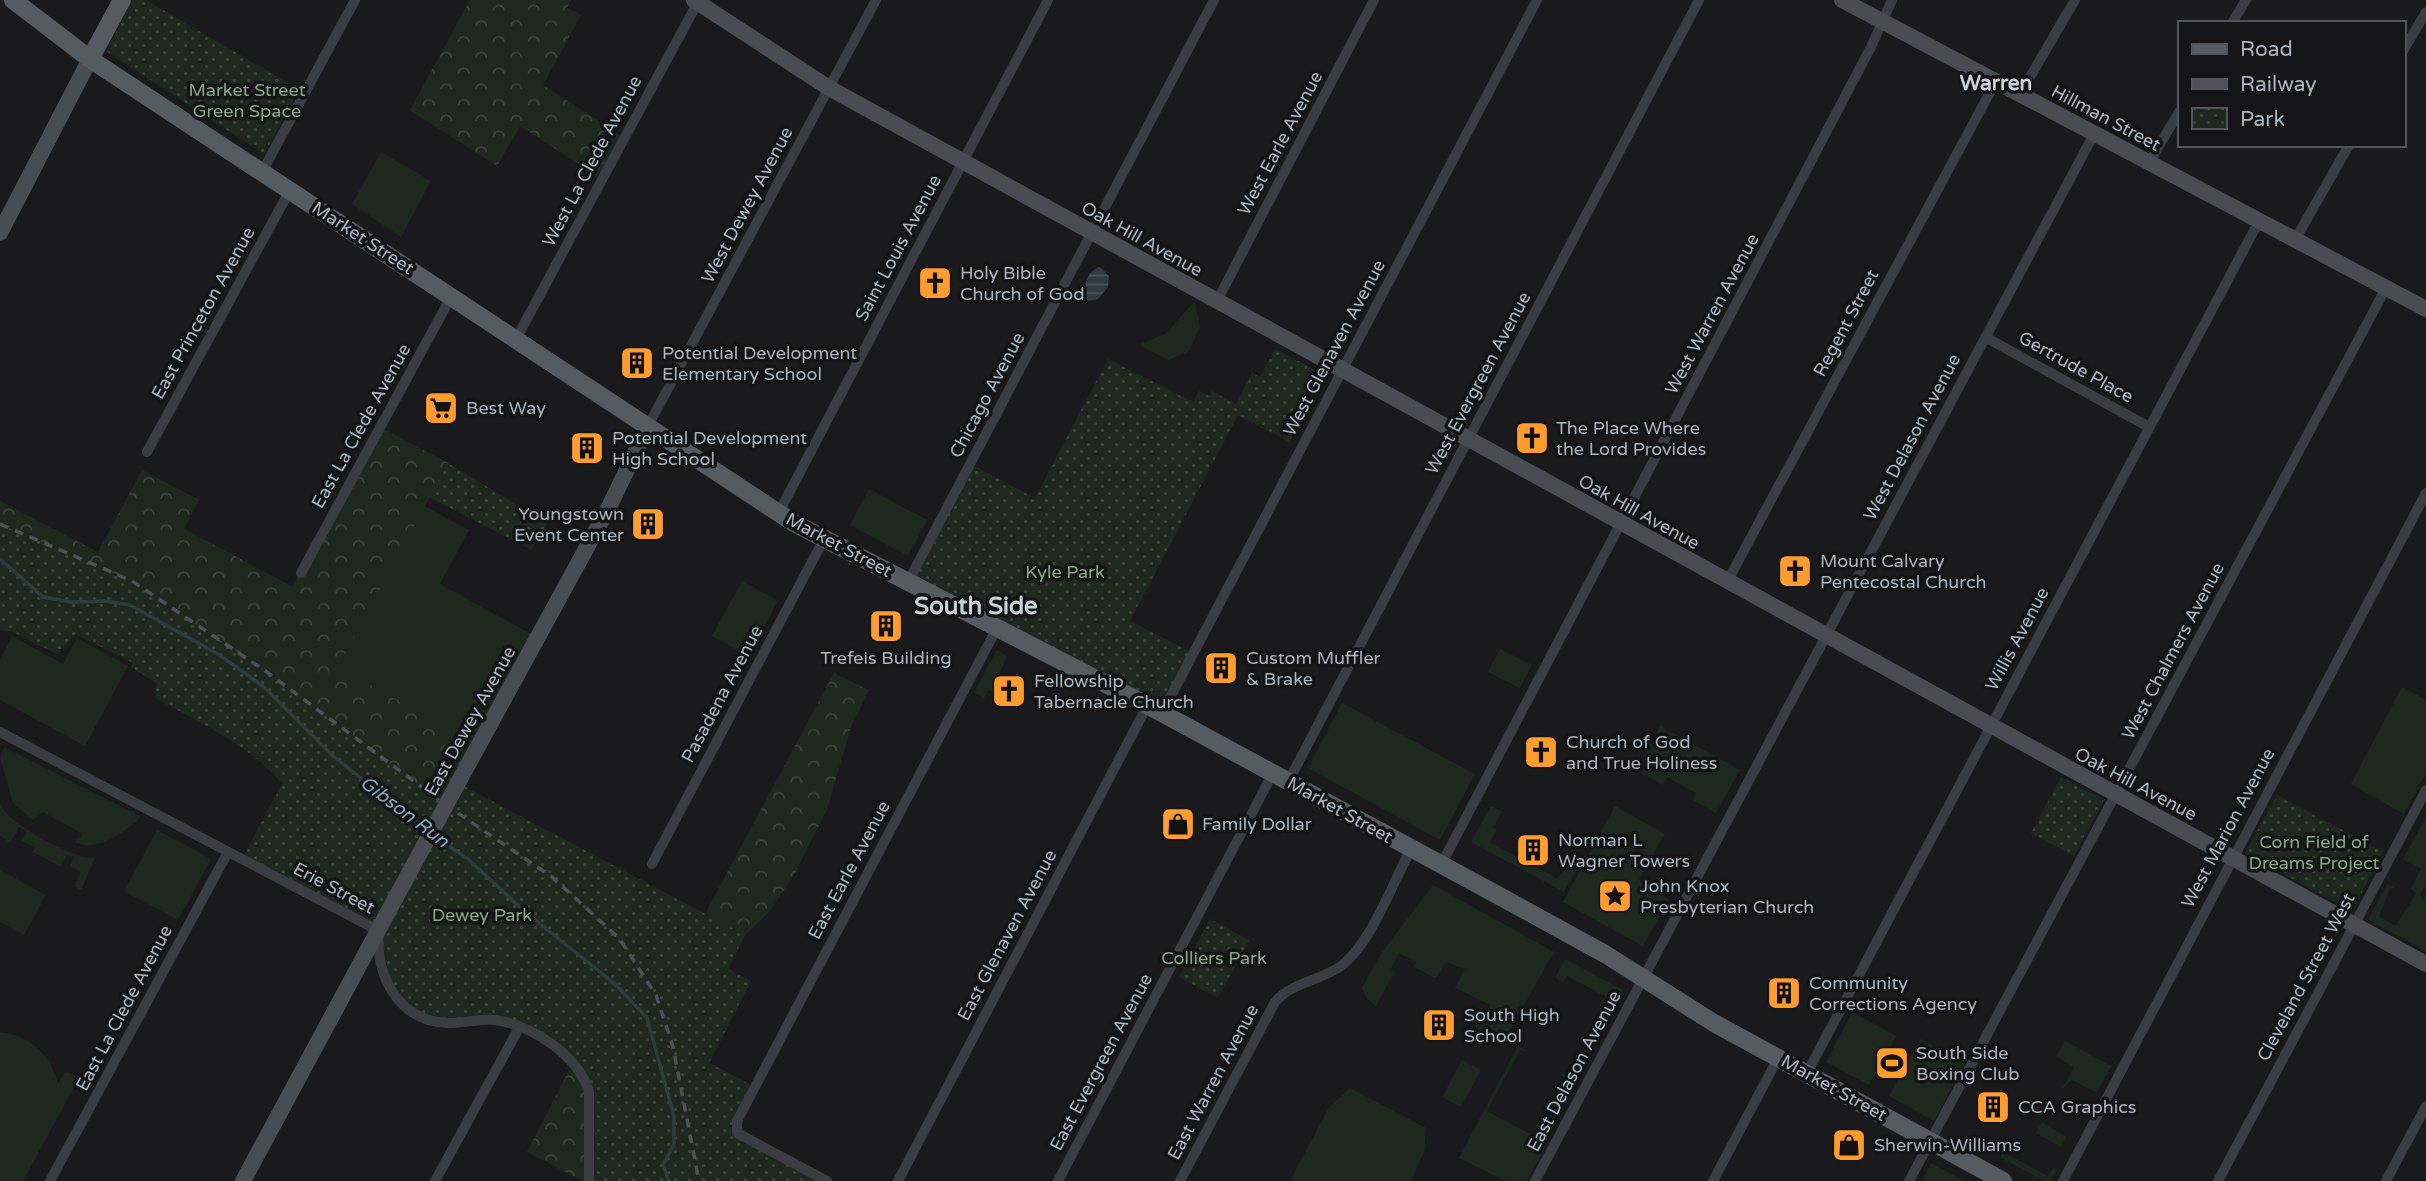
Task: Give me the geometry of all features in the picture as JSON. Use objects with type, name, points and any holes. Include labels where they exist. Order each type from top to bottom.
[{"type":"main road","name":"Market Street","points":[[13,0],[90,59],[824,539],[1154,709],[1441,865],[1643,978],[1714,1023],[2003,1181]]},
{"type":"main road","points":[[90,59],[122,0]]},
{"type":"street","points":[[262,172],[355,0]]},
{"type":"street","name":"West Dewey Avenue","points":[[648,426],[876,0]]},
{"type":"street","name":"Saint Louis Avenue","points":[[779,512],[1048,0]]},
{"type":"street","name":"Chicago Avenue","points":[[908,582],[1214,0]]},
{"type":"street","name":"West Earle Avenue","points":[[1217,301],[1374,0]]},
{"type":"street","name":"West Glenaven Avenue","points":[[1154,709],[1342,370],[1537,0]]},
{"type":"street","name":"West Evergreen Avenue","points":[[1280,778],[1468,440],[1699,0]]},
{"type":"street","name":"Hillman Street","points":[[1842,0],[2426,309]]},
{"type":"street","name":"West Warren Avenue","points":[[1441,865],[1871,47],[1892,0]]},
{"type":"street","points":[[2020,94],[2075,0]]},
{"type":"street","points":[[2233,21],[2246,0]]},
{"type":"street","name":"Oak Hill Avenue","points":[[697,1],[829,88],[1825,637],[2426,964]]},
{"type":"street","name":"West La Clede Avenue","points":[[516,339],[697,1]]},
{"type":"street","points":[[2405,48],[2426,12]]},
{"type":"street","points":[[0,233],[90,59]]},
{"type":"street","name":"Regent Street","points":[[1727,582],[1996,81]]},
{"type":"street","points":[[2149,163],[2178,114]]},
{"type":"street","name":"West Delason Avenue","points":[[1643,978],[2094,134]]},
{"type":"street","points":[[2295,240],[2348,147]]},
{"type":"street","name":"East Princeton Avenue","points":[[147,452],[289,190]]},
{"type":"street","name":"Willis Avenue","points":[[1807,1073],[2259,221]]},
{"type":"street","name":"West Chalmers Avenue","points":[[1909,1181],[2386,288]]},
{"type":"street","name":"East La Clede Avenue","points":[[301,573],[451,297]]},
{"type":"street","name":"Gertrude Place","points":[[1985,337],[2149,428]]},
{"type":"street","name":"East Dewey Avenue","points":[[243,1181],[610,505],[648,426]]},
{"type":"street","name":"West Marion Avenue","points":[[2063,1181],[2426,493]]},
{"type":"street","name":"Pasadena Avenue","points":[[652,864],[824,539]]},
{"type":"street","name":"East Earle Avenue","points":[[827,1181],[743,1137],[736,1129],[737,1121],[997,628]]},
{"type":"street","name":"East Glenaven Avenue","points":[[898,1181],[1154,709]]},
{"type":"street","name":"Erie Street","points":[[0,732],[379,931],[377,956],[383,975],[394,995],[412,1013],[445,1023],[492,1019],[519,1028],[568,1055],[585,1078],[591,1105],[589,1181]]},
{"type":"street","name":"East Evergreen Avenue","points":[[1058,1181],[1280,778]]},
{"type":"street","name":"Cleveland Street West","points":[[2218,1181],[2426,790]]},
{"type":"street","name":"East Warren Avenue","points":[[1180,1181],[1275,1002],[1287,989],[1336,969],[1349,959],[1365,937],[1411,849]]},
{"type":"street","name":"East La Clede Avenue","points":[[50,1181],[228,852]]},
{"type":"street","name":"East Delason Avenue","points":[[1535,1181],[1643,978]]},
{"type":"street","points":[[435,1181],[519,1028]]},
{"type":"street","points":[[1713,1181],[1778,1058]]},
{"type":"street","points":[[2386,1181],[2426,1106]]},
{"type":"green space","name":"Market Street Green Space","points":[[133,0],[146,0],[300,90],[264,154],[106,51]]},
{"type":"green space","points":[[470,0],[571,0],[567,8],[581,15],[543,85],[625,138],[602,179],[520,126],[497,166],[410,110]]},
{"type":"green space","points":[[381,152],[431,181],[401,237],[352,204]]},
{"type":"green space","points":[[1195,301],[1200,327],[1189,351],[1169,360],[1139,345],[1166,333]]},
{"type":"green space","name":"Kyle Park","points":[[1275,349],[1325,375],[1289,442],[1238,415],[1130,621],[1193,653],[1162,713],[908,582],[970,464],[1035,498],[1108,359],[1193,402],[1199,391],[1209,396],[1212,391],[1236,404],[1252,373],[1260,377]]},
{"type":"green space","name":"Dewey Park","points":[[380,427],[448,463],[338,667],[479,745],[458,784],[705,914],[834,673],[869,690],[851,727],[827,809],[795,873],[770,911],[745,935],[728,969],[751,981],[709,1063],[755,1087],[736,1129],[827,1181],[583,1181],[527,1152],[574,1061],[379,931],[242,859],[282,784],[255,757],[239,746],[155,698],[157,683],[131,667],[133,663],[76,634],[57,654],[11,631],[0,630],[0,501],[98,552],[142,470],[199,500],[184,529],[293,587]]},
{"type":"green space","points":[[448,463],[547,523],[532,550],[429,497]]},
{"type":"green space","points":[[869,489],[927,520],[908,556],[850,525]]},
{"type":"green space","points":[[424,506],[469,530],[440,584],[538,638],[479,745],[338,667]]},
{"type":"green space","name":"Dewey Park","points":[[0,524],[132,581],[264,670],[446,805],[458,783],[745,935],[728,969],[751,981],[709,1063],[755,1087],[736,1129],[827,1181],[589,1181],[591,1105],[568,1055],[502,1021],[431,1021],[394,995],[379,931],[242,859],[282,784],[269,770],[223,735],[155,698],[157,683],[131,667],[133,663],[76,634],[57,654],[11,631],[0,630]]},
{"type":"green space","points":[[742,581],[778,601],[749,656],[712,636]]},
{"type":"green space","points":[[12,636],[63,664],[77,638],[128,666],[85,746],[0,700],[0,659]]},
{"type":"green space","points":[[1500,649],[1532,665],[1520,688],[1488,672]]},
{"type":"green space","points":[[997,650],[1007,655],[992,692],[988,690],[984,698],[974,692]]},
{"type":"green space","points":[[2402,687],[2426,700],[2426,773],[2404,814],[2351,784]]},
{"type":"green space","points":[[1342,703],[1475,774],[1440,840],[1308,768]]},
{"type":"green space","points":[[1660,726],[1740,770],[1716,813],[1693,800],[1696,793],[1667,777],[1663,785],[1636,770]]},
{"type":"green space","points":[[4,747],[140,816],[139,819],[109,840],[92,845],[75,842],[83,834],[43,812],[33,820],[13,803],[0,758]]},
{"type":"green space","points":[[2061,777],[2104,800],[2074,856],[2031,833]]},
{"type":"green space","name":"Corn Field of Dreams Project","points":[[2277,795],[2383,852],[2352,911],[2245,853]]},
{"type":"green space","points":[[0,803],[15,821],[42,839],[85,857],[95,858],[81,890],[74,886],[81,872],[70,866],[73,857],[67,855],[61,867],[33,852],[35,848],[22,841],[27,831],[19,827],[10,843],[0,835]]},
{"type":"green space","points":[[1491,806],[1502,811],[1493,828],[1496,830],[1490,842],[1521,859],[1524,853],[1530,856],[1527,862],[1557,878],[1573,862],[1579,865],[1564,892],[1471,842]]},
{"type":"green space","points":[[1615,806],[1665,834],[1639,879],[1669,900],[1643,946],[1563,902]]},
{"type":"green space","points":[[2426,817],[2426,884],[2420,895],[2426,898],[2426,951],[2368,920],[2387,884],[2396,888],[2390,888],[2379,917],[2396,926],[2416,893],[2410,889],[2421,869],[2403,859]]},
{"type":"green space","points":[[157,830],[211,859],[178,920],[124,891]]},
{"type":"green space","points":[[0,870],[46,895],[24,935],[0,922]]},
{"type":"green space","points":[[1433,885],[1554,952],[1505,1039],[1497,1041],[1474,1029],[1491,1005],[1455,988],[1465,969],[1446,962],[1436,978],[1414,967],[1416,962],[1399,953],[1391,969],[1394,972],[1376,1006],[1367,999],[1362,988],[1380,955]]},
{"type":"green space","name":"Colliers Park","points":[[1210,919],[1249,940],[1218,998],[1179,977]]},
{"type":"green space","points":[[1565,959],[1623,990],[1584,1064],[1577,1066],[1570,1060],[1579,1061],[1607,1009],[1600,1005],[1605,996],[1567,976],[1563,983],[1555,978]]},
{"type":"green space","points":[[1852,1012],[1896,1036],[1869,1085],[1826,1062]]},
{"type":"green space","points":[[0,1032],[20,1037],[37,1048],[50,1064],[58,1083],[66,1071],[79,1078],[23,1181],[0,1181]]},
{"type":"green space","points":[[1920,1039],[1965,1063],[1934,1121],[1889,1096]]},
{"type":"green space","points":[[2065,1041],[2111,1066],[2097,1093],[2072,1080],[2062,1089],[2074,1067],[2056,1057]]},
{"type":"green space","points":[[1518,1045],[1528,1052],[1520,1050],[1487,1111],[1537,1138],[1545,1147],[1527,1181],[1505,1181],[1459,1158]]},
{"type":"green space","points":[[1462,1060],[1481,1070],[1461,1107],[1442,1097]]},
{"type":"green space","points":[[1562,1073],[1575,1082],[1552,1126],[1543,1127],[1536,1121],[1545,1123],[1568,1080],[1561,1076]]},
{"type":"green space","points":[[1350,1088],[1426,1128],[1424,1152],[1411,1181],[1290,1181],[1328,1109]]},
{"type":"green space","points":[[2042,1122],[2066,1137],[2061,1147],[2036,1133]]},
{"type":"green space","points":[[2003,1152],[2048,1176],[2053,1167],[2057,1169],[2051,1181],[2045,1181],[2000,1157]]},
{"type":"green space","points":[[1931,1163],[1964,1181],[1922,1181]]},
{"type":"shaded area","points":[[1100,267],[1109,276],[1108,287],[1098,299],[1087,301],[1084,297],[1087,279]]},
{"type":"waterway","name":"Gibson Run","points":[[0,559],[43,597],[71,602],[105,601],[130,605],[218,654],[264,687],[333,756],[426,830]]},
{"type":"waterway","name":"Gibson Run","points":[[435,836],[469,860],[523,910],[616,985],[647,1018],[674,1116],[674,1144],[663,1165],[669,1181]]},
{"type":"railway","points":[[0,524],[132,581],[264,670],[446,805],[552,877],[619,938],[656,995],[673,1047],[699,1181]]},
{"type":"place","name":"Holy Bible Church of God","points":[[935,283]]},
{"type":"place","name":"Potential Development Elementary School","points":[[637,363]]},
{"type":"place","name":"Best Way","points":[[441,408]]},
{"type":"place","name":"The Place Where the Lord Provides","points":[[1532,438]]},
{"type":"place","name":"Potential Development High School","points":[[587,448]]},
{"type":"place","name":"Youngstown Event Center","points":[[648,524]]},
{"type":"place","name":"Mount Calvary Pentecostal Church","points":[[1795,571]]},
{"type":"place","name":"Trefeis Building","points":[[886,626]]},
{"type":"place","name":"Custom Muffler & Brake","points":[[1221,668]]},
{"type":"place","name":"Fellowship Tabernacle Church","points":[[1009,691]]},
{"type":"place","name":"Church of God and True Holiness","points":[[1541,752]]},
{"type":"place","name":"Family Dollar","points":[[1178,824]]},
{"type":"place","name":"Norman L Wagner Towers","points":[[1533,850]]},
{"type":"place","name":"John Knox Presbyterian Church","points":[[1615,896]]},
{"type":"place","name":"Community Corrections Agency","points":[[1784,993]]},
{"type":"place","name":"South High School","points":[[1439,1025]]},
{"type":"place","name":"South Side Boxing Club","points":[[1892,1063]]},
{"type":"place","name":"CCA Graphics","points":[[1993,1107]]},
{"type":"place","name":"Sherwin-Williams","points":[[1849,1145]]},
{"type":"district","name":"Warren","points":[[1996,83]]},
{"type":"district","name":"South Side","points":[[976,606]]}]
